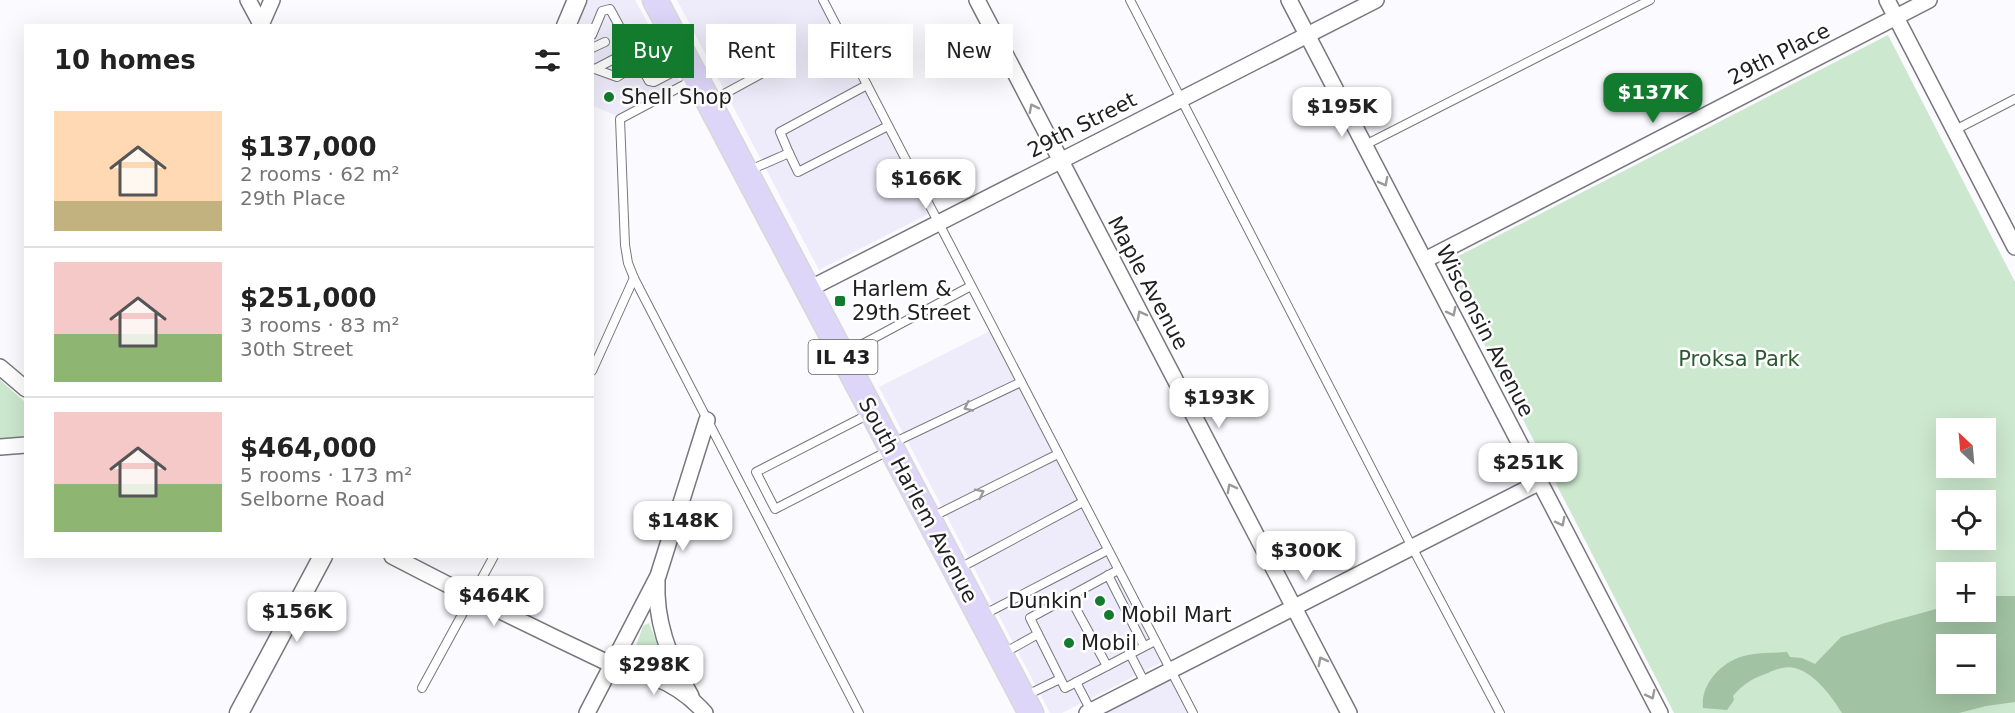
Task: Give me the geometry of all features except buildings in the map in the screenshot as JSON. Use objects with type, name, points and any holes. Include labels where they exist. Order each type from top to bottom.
[{"type":"main road","name":"South Harlem Avenue","points":[[655,0],[668,24]]},
{"type":"main road","name":"South Harlem Avenue","points":[[694,73],[1027,705]]},
{"type":"street","points":[[248,0],[261,24]]},
{"type":"street","points":[[262,24],[272,0]]},
{"type":"street","points":[[567,24],[576,0]]},
{"type":"street","name":"Maple Avenue","points":[[977,0],[1349,713]]},
{"type":"street","name":"Wisconsin Avenue","points":[[1289,0],[1660,713]]},
{"type":"street","name":"29th Street","points":[[807,290],[1376,0]]},
{"type":"street","points":[[1887,0],[2015,246]]},
{"type":"street","name":"29th Place","points":[[1425,260],[1929,0]]},
{"type":"street","points":[[0,367],[24,387]]},
{"type":"street","points":[[587,713],[658,576],[707,420]]},
{"type":"street","points":[[0,447],[24,445]]},
{"type":"street","points":[[1089,712],[1540,482]]},
{"type":"street","points":[[239,713],[322,558]]},
{"type":"street","points":[[396,558],[472,598],[612,665],[654,677],[693,699]]},
{"type":"street","points":[[658,576],[656,597],[661,631],[675,668],[693,699],[705,713]]},
{"type":"lane","points":[[823,0],[1193,713]]},
{"type":"lane","points":[[1130,0],[1500,713]]},
{"type":"lane","points":[[1365,145],[1650,0]]},
{"type":"lane","points":[[594,30],[602,11],[606,9],[614,12],[619,24]]},
{"type":"lane","points":[[594,47],[605,42]]},
{"type":"lane","points":[[594,68],[612,60]]},
{"type":"lane","points":[[594,68],[612,75]]},
{"type":"lane","points":[[649,78],[652,82],[667,78]]},
{"type":"lane","points":[[682,78],[620,119],[625,245],[628,263],[859,713]]},
{"type":"lane","points":[[709,102],[753,78]]},
{"type":"lane","points":[[867,85],[780,132],[798,172],[888,126]]},
{"type":"lane","points":[[1955,130],[2015,99]]},
{"type":"lane","points":[[746,172],[789,153]]},
{"type":"lane","points":[[594,367],[634,278]]},
{"type":"lane","points":[[842,355],[971,286]]},
{"type":"lane","points":[[872,412],[756,472],[775,509],[890,447],[1021,382]]},
{"type":"lane","points":[[928,519],[1058,454]]},
{"type":"lane","points":[[955,570],[1083,502]]},
{"type":"lane","points":[[979,616],[1108,550]]},
{"type":"lane","points":[[422,688],[493,558]]},
{"type":"lane","points":[[1118,570],[1030,618],[1038,634],[1047,642],[1057,663],[1060,679],[1065,688],[1155,641]]},
{"type":"lane","points":[[1108,575],[1144,646]]},
{"type":"lane","points":[[1069,596],[1080,624],[1107,666]]},
{"type":"lane","points":[[1000,655],[1038,634]]},
{"type":"lane","points":[[1130,654],[1145,683]]},
{"type":"lane","points":[[1027,705],[1060,679]]},
{"type":"lane","points":[[1076,682],[1089,712]]},
{"type":"shaded area","points":[[581,0],[635,0],[648,24],[612,24],[612,78],[678,78],[684,89],[627,120],[594,106],[594,24],[572,24]]},
{"type":"shaded area","points":[[677,0],[826,0],[839,24],[808,24],[808,78],[867,78],[936,210],[819,270],[718,78],[796,78],[796,24],[706,24],[706,55],[694,32],[694,24],[690,24]]},
{"type":"shaded area","points":[[992,330],[1162,662],[1062,713],[1050,713],[879,387]]},
{"type":"shaded area","points":[[1996,596],[2015,596],[2015,702],[1959,713],[1842,713],[1816,680],[1802,671],[1789,667],[1774,670],[1749,682],[1733,696],[1734,700],[1727,710],[1703,708],[1705,690],[1710,681],[1730,661],[1758,653],[1787,652],[1790,657],[1802,658],[1815,664],[1841,637],[1936,609],[1936,622],[1996,622]]},
{"type":"shaded area","points":[[1170,678],[1189,713],[1101,713]]},
{"type":"green space","name":"Proksa Park","points":[[1888,35],[2015,282],[2015,713],[1674,713],[1443,264]]},
{"type":"green space","points":[[0,380],[24,401],[24,438],[0,439]]},
{"type":"green space","points":[[649,623],[665,663],[664,668],[660,671],[633,654],[643,626]]},
{"type":"place","name":"Shell Shop","points":[[609,97]]},
{"type":"place","name":"Harlem & 29th Street","points":[[840,301]]},
{"type":"place","name":"Dunkin'","points":[[1100,601]]},
{"type":"place","name":"Mobil Mart","points":[[1109,615]]},
{"type":"place","name":"Mobil","points":[[1069,643]]}]
